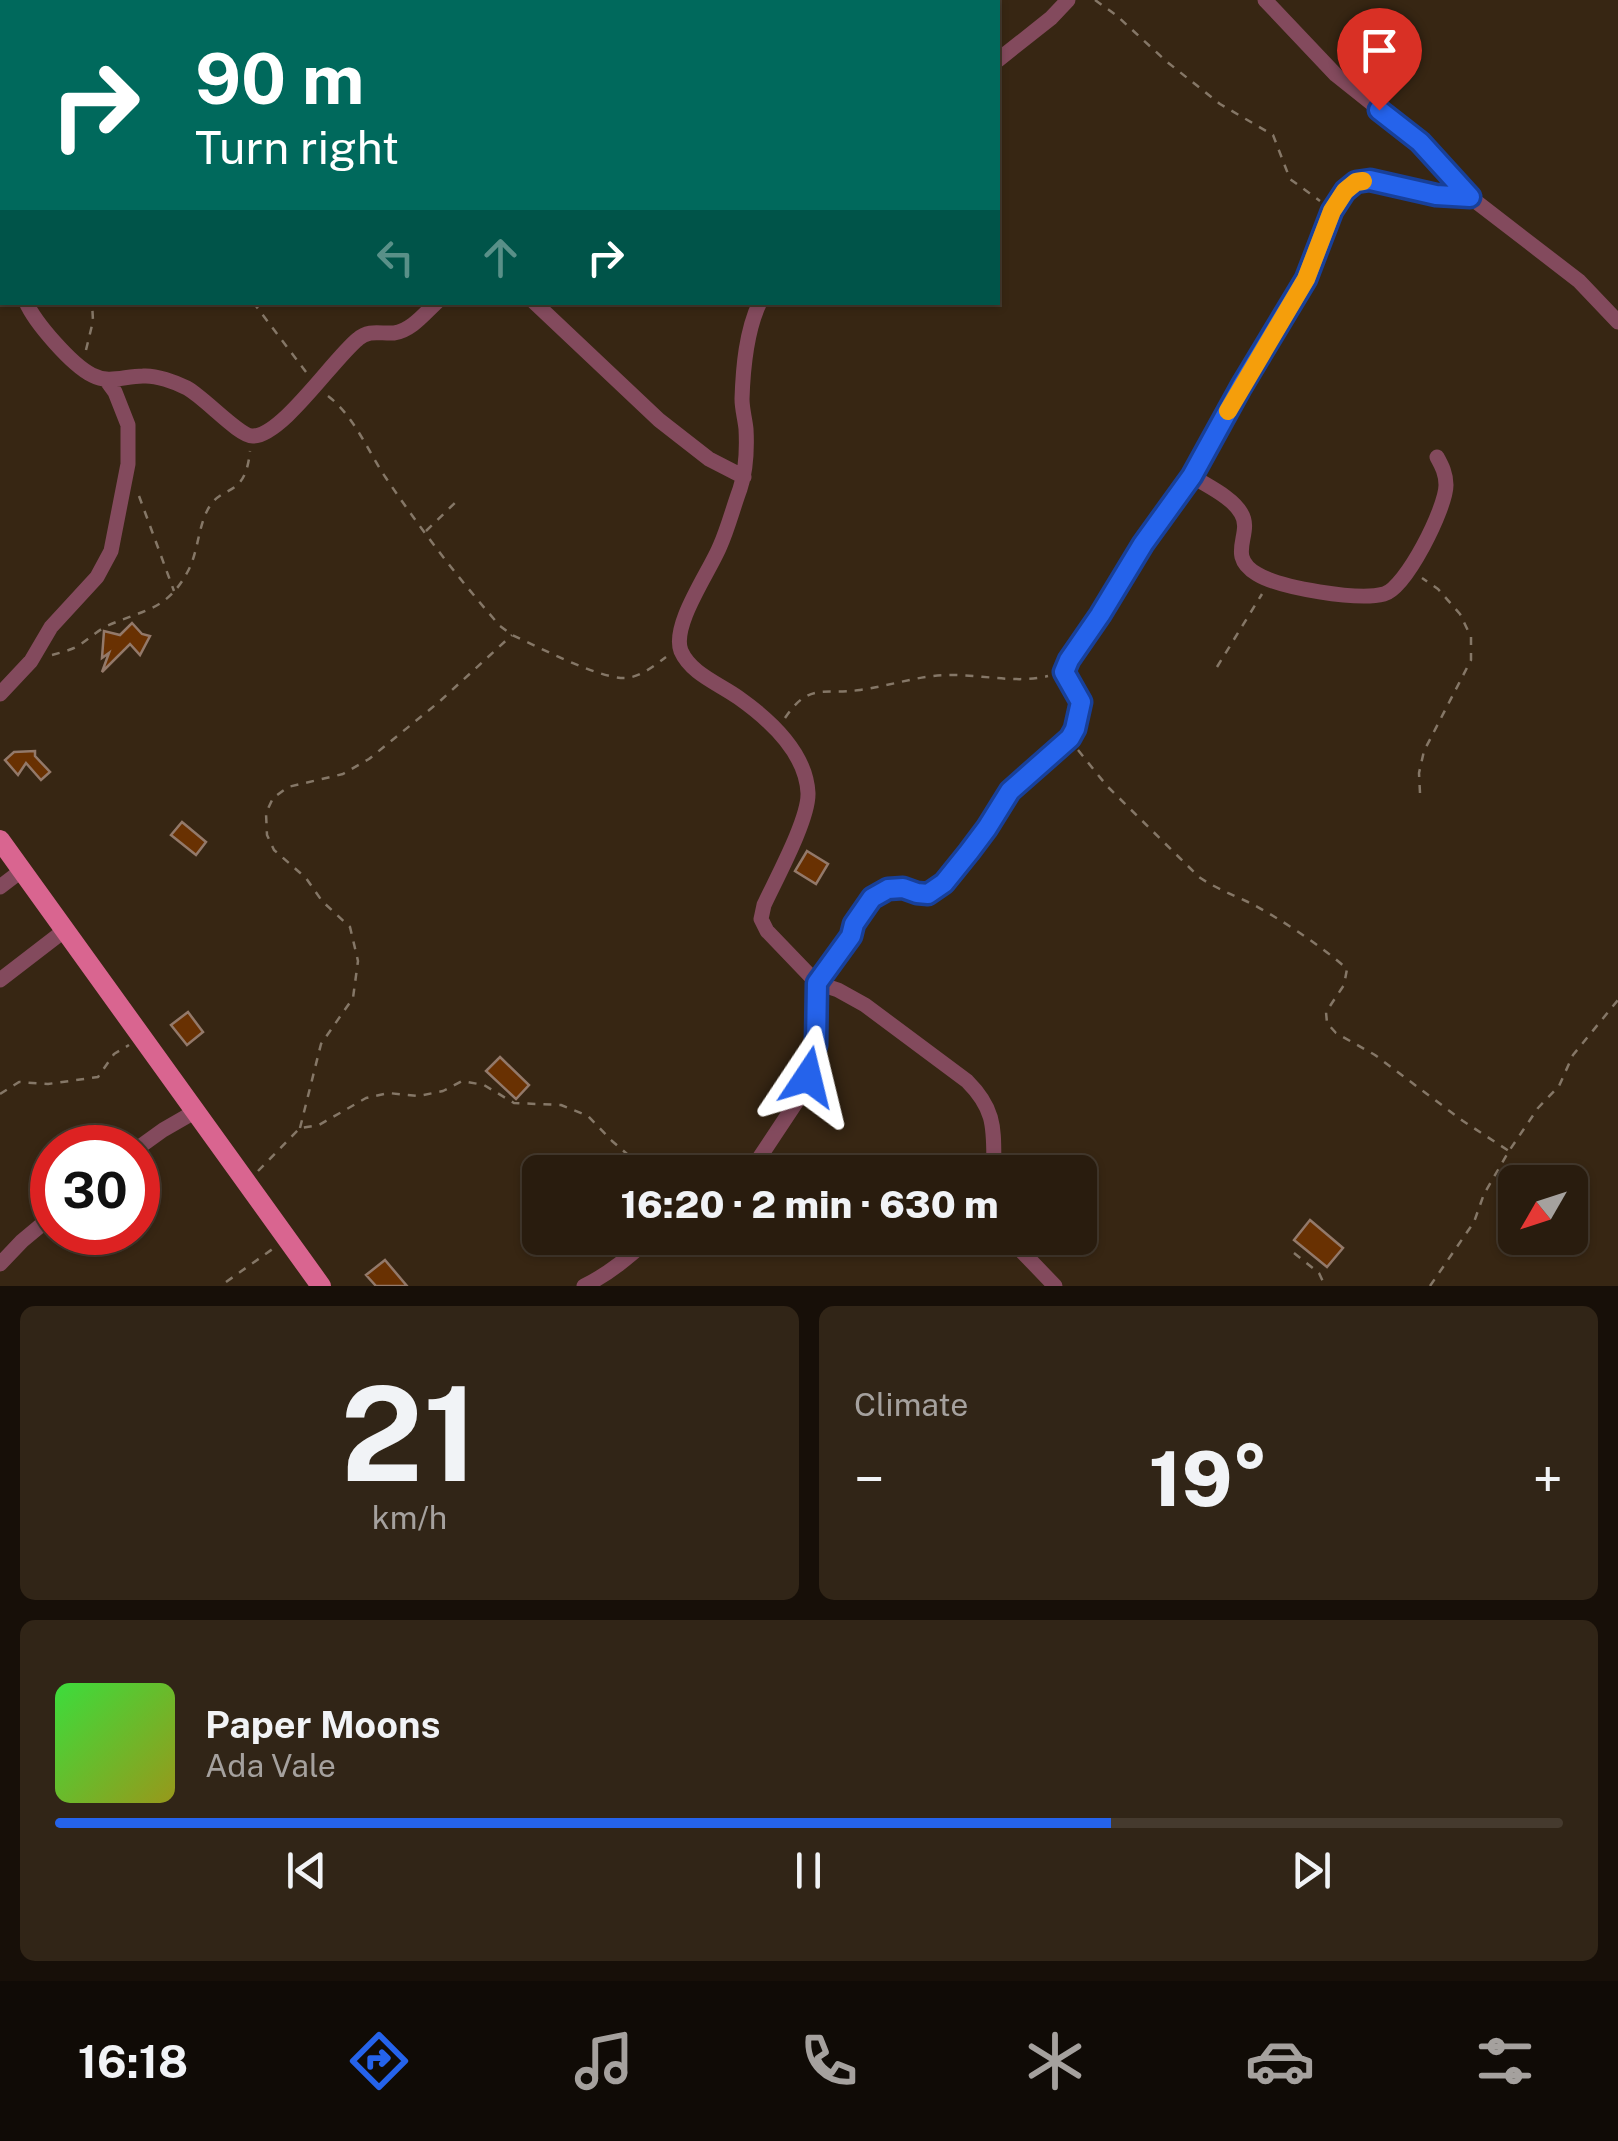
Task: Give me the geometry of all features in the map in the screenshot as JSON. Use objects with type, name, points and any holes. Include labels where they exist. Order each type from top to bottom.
[{"type":"main road","points":[[0,840],[321,1286]]},
{"type":"street","points":[[1000,58],[1068,0]]},
{"type":"street","points":[[1264,0],[1336,75],[1428,149],[1470,197],[1579,281],[1618,322]]},
{"type":"street","points":[[761,1155],[808,1077],[816,1045],[817,983],[851,936],[854,924],[872,898],[888,889],[928,894],[944,883],[1010,791],[1070,738],[1081,702],[1064,672],[1069,660],[1192,476],[1306,279],[1332,211],[1345,191],[1356,182],[1370,180],[1436,195],[1470,197]]},
{"type":"street","points":[[28,305],[41,328],[88,374],[107,381],[148,375],[184,387],[251,437],[264,434],[302,400],[359,338],[378,332],[396,333],[411,326],[433,305]]},
{"type":"street","points":[[537,305],[658,420],[709,459],[744,477]]},
{"type":"street","points":[[759,305],[746,353],[742,402],[746,431],[744,477],[720,546],[680,634],[680,648],[688,662],[717,686],[738,697],[776,731],[803,766],[808,795],[803,817],[764,905],[761,919],[767,931],[817,983],[865,1005],[979,1093],[991,1114],[993,1155]]},
{"type":"street","points":[[0,694],[31,661],[51,627],[96,577],[111,551],[128,464],[128,425],[107,381]]},
{"type":"street","points":[[1192,476],[1242,514],[1241,556],[1258,575],[1334,594],[1371,596],[1393,590],[1432,531],[1443,507],[1446,488],[1445,473],[1437,456]]},
{"type":"street","points":[[0,887],[22,871]]},
{"type":"street","points":[[0,980],[65,930]]},
{"type":"street","points":[[160,1132],[196,1111]]},
{"type":"street","points":[[0,1264],[30,1234]]},
{"type":"street","points":[[584,1286],[628,1255]]},
{"type":"street","points":[[1025,1255],[1054,1286]]},
{"type":"path","points":[[1095,0],[1220,104],[1273,135],[1290,179],[1332,211]]},
{"type":"path","points":[[76,363],[88,346],[92,305]]},
{"type":"path","points":[[255,305],[316,386]]},
{"type":"path","points":[[302,400],[318,394],[337,403],[425,532],[492,617],[512,635],[600,673],[626,678],[647,671],[680,648]]},
{"type":"path","points":[[31,661],[74,648],[110,625],[149,612],[174,593],[190,568],[205,513],[214,501],[238,486],[248,469],[251,437]]},
{"type":"path","points":[[140,498],[174,593]]},
{"type":"path","points":[[425,532],[460,498]]},
{"type":"path","points":[[1409,568],[1438,589],[1460,614],[1471,637],[1471,660],[1424,751],[1420,793]]},
{"type":"path","points":[[1216,667],[1271,580]]},
{"type":"path","points":[[249,1185],[300,1128],[321,1044],[353,998],[358,961],[350,927],[322,902],[306,878],[274,850],[267,835],[266,813],[273,798],[288,786],[344,774],[369,758],[439,702],[512,635]]},
{"type":"path","points":[[776,731],[796,703],[810,693],[859,690],[942,676],[1029,681],[1064,672]]},
{"type":"path","points":[[1070,738],[1107,786],[1199,877],[1251,903],[1331,954],[1347,969],[1344,984],[1326,1012],[1327,1024],[1336,1033],[1375,1055],[1509,1152]]},
{"type":"path","points":[[1430,1286],[1474,1222],[1484,1194],[1509,1152],[1538,1108],[1560,1086],[1573,1055],[1618,1000]]},
{"type":"path","points":[[0,1094],[19,1082],[48,1084],[98,1078],[114,1054],[142,1036]]},
{"type":"path","points":[[300,1128],[319,1125],[366,1098],[388,1093],[419,1096],[462,1082],[484,1085],[514,1102],[561,1105],[588,1116],[628,1155]]},
{"type":"path","points":[[226,1282],[287,1238]]},
{"type":"path","points":[[1294,1254],[1320,1273],[1325,1286]]},
{"type":"building","points":[[132,623],[142,634],[150,636],[140,655],[130,644],[102,672],[109,653],[102,658],[104,631],[120,635]]},
{"type":"building","points":[[35,751],[50,772],[41,780],[26,763],[18,775],[5,760],[14,752]]},
{"type":"building","points":[[182,822],[206,842],[196,855],[171,835]]},
{"type":"building","points":[[807,851],[828,864],[816,884],[795,871]]},
{"type":"building","points":[[188,1012],[203,1032],[187,1045],[171,1025]]},
{"type":"building","points":[[500,1057],[529,1085],[516,1099],[486,1071]]},
{"type":"building","points":[[1310,1220],[1343,1248],[1327,1267],[1294,1240]]},
{"type":"building","points":[[385,1260],[407,1286],[376,1286],[366,1275]]},
{"type":"slow traffic","points":[[1228,411],[1306,279],[1332,211],[1345,191],[1363,181]]},
{"type":"route","points":[[808,1077],[816,1045],[817,983],[851,936],[854,924],[872,898],[888,889],[928,894],[944,883],[1010,791],[1070,738],[1081,702],[1064,672],[1069,660],[1192,476],[1306,279],[1332,211],[1345,191],[1356,182],[1370,180],[1436,195],[1470,197],[1436,157],[1379,110]]}]
